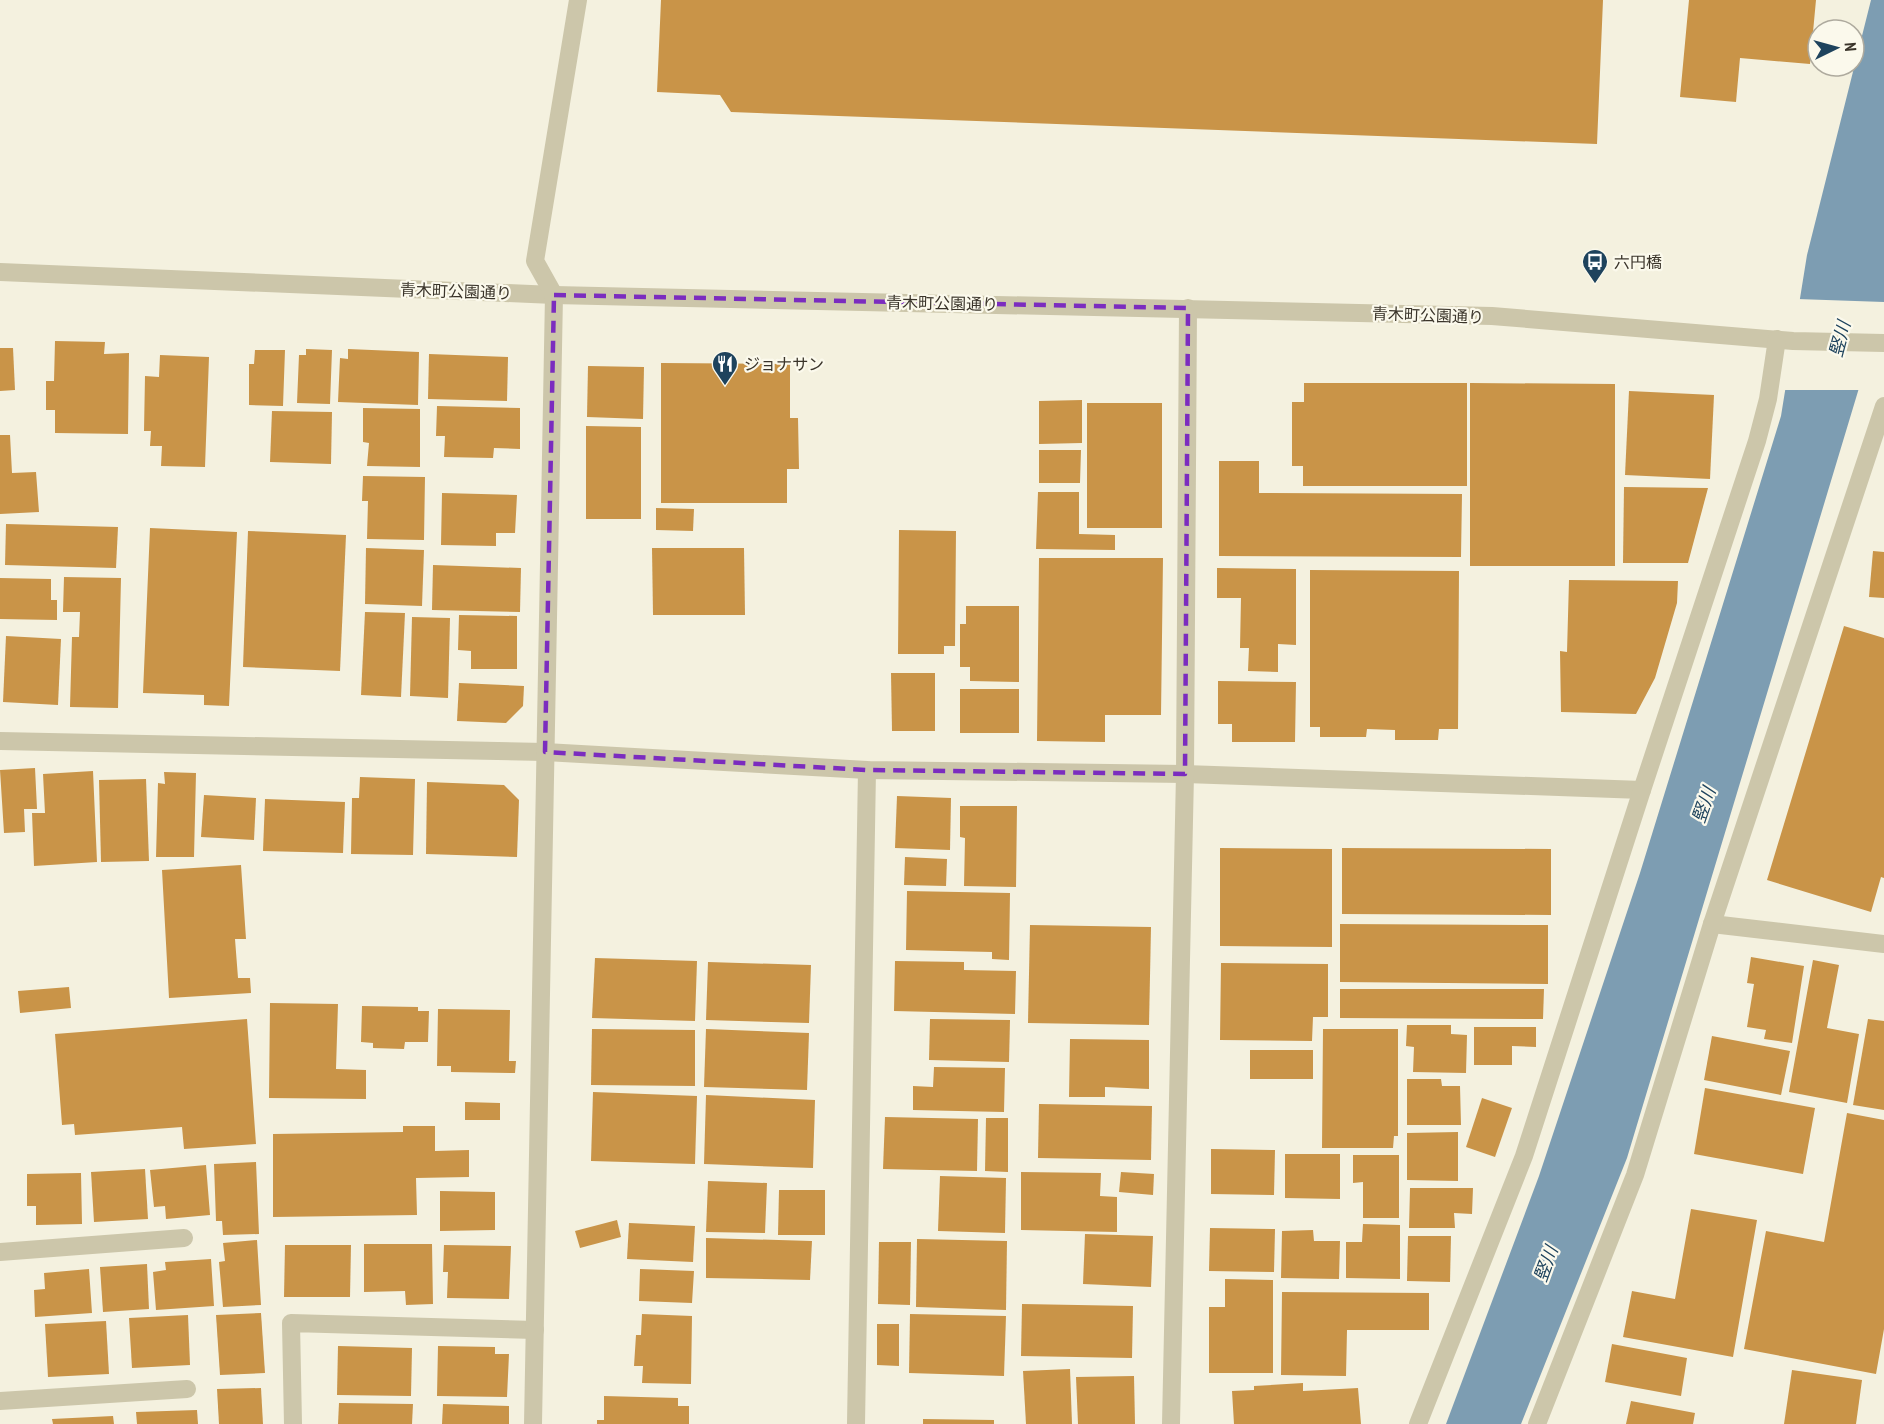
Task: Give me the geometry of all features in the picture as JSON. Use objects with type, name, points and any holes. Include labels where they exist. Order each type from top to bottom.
[{"type":"street","points":[[533,1424],[554,295],[535,261],[578,0]]},
{"type":"street","name":"青木町公園通り","points":[[0,272],[554,295],[1492,316],[1785,340],[1883,343]]},
{"type":"street","points":[[1171,1424],[1185,774],[1188,309]]},
{"type":"street","points":[[1418,1424],[1524,1156],[1757,441],[1785,340]]},
{"type":"street","points":[[1537,1424],[1635,1175],[1712,924],[1884,406]]},
{"type":"street","points":[[0,741],[545,752],[867,770],[1185,774],[1642,790]]},
{"type":"street","points":[[856,1424],[867,770]]},
{"type":"street","points":[[1712,924],[1884,944]]},
{"type":"street","points":[[0,1252],[184,1238]]},
{"type":"street","points":[[293,1424],[291,1323],[535,1330]]},
{"type":"street","points":[[0,1401],[187,1389]]},
{"type":"highlighted area","points":[[554,295],[1188,308],[1185,774],[867,770],[545,752]]},
{"type":"water","name":"竪川","points":[[1871,0],[1884,0],[1884,305],[1627,1158],[1521,1424],[1446,1424],[1539,1176],[1640,873],[1781,416],[1807,255],[1851,78],[1866,78],[1866,20]]},
{"type":"pier","points":[[1797,299],[1884,302],[1884,316],[1862,390],[1783,390]]},
{"type":"building","points":[[661,0],[1603,0],[1597,144],[731,112],[720,95],[657,92]]},
{"type":"building","points":[[1689,0],[1816,0],[1814,18],[1806,18],[1806,64],[1740,58],[1736,102],[1680,97]]},
{"type":"building","points":[[55,341],[105,342],[104,354],[129,353],[128,434],[55,433],[55,410],[46,410],[46,381],[54,381]]},
{"type":"building","points":[[0,348],[13,348],[15,390],[0,391]]},
{"type":"building","points":[[306,349],[332,350],[330,404],[297,403],[299,355],[306,355]]},
{"type":"building","points":[[348,349],[419,352],[418,405],[338,402],[340,358],[348,359]]},
{"type":"building","points":[[255,350],[285,350],[283,406],[249,405],[249,364],[254,364]]},
{"type":"building","points":[[429,354],[508,357],[507,401],[428,399]]},
{"type":"building","points":[[160,355],[209,357],[205,467],[161,466],[162,446],[150,446],[151,431],[144,431],[145,376],[159,377]]},
{"type":"building","points":[[661,363],[790,364],[790,418],[798,418],[799,469],[787,469],[787,503],[661,503]]},
{"type":"building","points":[[588,366],[644,367],[643,419],[587,417]]},
{"type":"building","points":[[1304,383],[1467,383],[1467,486],[1303,486],[1303,466],[1292,466],[1292,402],[1304,402]]},
{"type":"building","points":[[1470,383],[1615,384],[1615,566],[1470,566]]},
{"type":"building","points":[[1629,391],[1714,395],[1710,479],[1625,475]]},
{"type":"building","points":[[1082,400],[1082,443],[1039,444],[1039,401]]},
{"type":"building","points":[[1087,403],[1162,403],[1162,528],[1087,528]]},
{"type":"building","points":[[437,406],[520,408],[520,449],[494,448],[493,458],[444,457],[445,436],[436,436]]},
{"type":"building","points":[[363,408],[420,409],[420,467],[367,466],[369,443],[363,442]]},
{"type":"building","points":[[272,411],[332,412],[331,464],[270,462]]},
{"type":"building","points":[[586,426],[641,427],[641,519],[586,519]]},
{"type":"building","points":[[0,435],[10,435],[12,473],[36,472],[39,512],[0,514]]},
{"type":"building","points":[[1039,450],[1081,450],[1080,483],[1039,483]]},
{"type":"building","points":[[1219,461],[1259,461],[1259,493],[1462,494],[1461,557],[1219,556]]},
{"type":"building","points":[[363,476],[425,477],[424,540],[367,539],[368,501],[362,501]]},
{"type":"building","points":[[1624,487],[1708,488],[1688,563],[1623,563]]},
{"type":"building","points":[[1038,492],[1079,492],[1079,534],[1115,535],[1115,550],[1036,549]]},
{"type":"building","points":[[442,493],[517,495],[515,533],[496,533],[496,546],[441,545]]},
{"type":"building","points":[[656,508],[694,509],[693,531],[656,530]]},
{"type":"building","points":[[6,524],[118,527],[116,568],[5,565]]},
{"type":"building","points":[[150,528],[237,532],[229,706],[204,705],[204,695],[143,693]]},
{"type":"building","points":[[899,530],[956,531],[955,646],[944,646],[944,654],[898,654]]},
{"type":"building","points":[[248,531],[346,535],[340,671],[243,667]]},
{"type":"building","points":[[366,548],[424,550],[422,606],[365,604]]},
{"type":"building","points":[[652,548],[744,548],[745,615],[653,615]]},
{"type":"building","points":[[1873,551],[1884,552],[1884,598],[1869,597]]},
{"type":"building","points":[[1039,558],[1163,558],[1161,715],[1105,715],[1105,742],[1037,741]]},
{"type":"building","points":[[433,565],[521,568],[520,612],[432,610]]},
{"type":"building","points":[[1217,568],[1296,569],[1296,645],[1278,644],[1278,672],[1248,671],[1249,648],[1240,648],[1241,598],[1217,598]]},
{"type":"building","points":[[1310,570],[1459,571],[1458,729],[1439,729],[1438,740],[1395,740],[1395,730],[1367,729],[1366,737],[1320,737],[1320,727],[1310,727]]},
{"type":"building","points":[[64,577],[121,578],[118,708],[70,707],[72,637],[79,637],[80,612],[63,612]]},
{"type":"building","points":[[0,578],[51,579],[51,600],[57,600],[57,620],[0,619]]},
{"type":"building","points":[[1569,580],[1678,581],[1677,603],[1655,678],[1636,714],[1561,712],[1560,651],[1567,652]]},
{"type":"building","points":[[966,606],[1019,606],[1019,682],[970,681],[970,667],[960,667],[960,624],[966,624]]},
{"type":"building","points":[[365,612],[405,613],[401,697],[361,695]]},
{"type":"building","points":[[459,615],[517,616],[517,669],[471,669],[471,651],[458,650]]},
{"type":"building","points":[[412,617],[450,618],[448,698],[410,696]]},
{"type":"building","points":[[1844,626],[1884,638],[1884,878],[1881,877],[1871,912],[1767,880]]},
{"type":"building","points":[[6,636],[61,639],[58,705],[3,702]]},
{"type":"building","points":[[891,673],[935,673],[935,731],[892,731]]},
{"type":"building","points":[[1218,681],[1296,682],[1295,742],[1232,742],[1232,724],[1218,724]]},
{"type":"building","points":[[459,683],[524,686],[523,706],[506,723],[457,721]]},
{"type":"building","points":[[960,689],[1019,689],[1019,733],[960,733]]},
{"type":"building","points":[[35,768],[37,809],[24,809],[25,832],[4,833],[0,770]]},
{"type":"building","points":[[93,771],[97,862],[34,866],[32,813],[45,813],[43,774]]},
{"type":"building","points":[[164,772],[196,773],[194,857],[156,857],[158,783],[165,784]]},
{"type":"building","points":[[360,777],[415,779],[413,855],[351,854],[352,798],[359,798]]},
{"type":"building","points":[[146,779],[149,861],[101,862],[99,780]]},
{"type":"building","points":[[427,782],[504,785],[519,800],[517,857],[426,854]]},
{"type":"building","points":[[204,795],[256,798],[254,840],[201,837]]},
{"type":"building","points":[[897,796],[951,798],[950,850],[895,848]]},
{"type":"building","points":[[265,799],[345,802],[343,853],[263,851]]},
{"type":"building","points":[[960,806],[1017,806],[1016,887],[964,886],[965,838],[960,837]]},
{"type":"building","points":[[1220,848],[1332,849],[1332,947],[1220,946]]},
{"type":"building","points":[[1342,848],[1551,849],[1551,915],[1342,914]]},
{"type":"building","points":[[905,857],[947,859],[946,886],[904,885]]},
{"type":"building","points":[[241,865],[246,939],[235,939],[238,978],[250,978],[251,993],[169,998],[162,870]]},
{"type":"building","points":[[907,891],[1010,893],[1009,960],[992,959],[992,952],[906,950]]},
{"type":"building","points":[[1340,924],[1548,925],[1548,984],[1340,982]]},
{"type":"building","points":[[1030,925],[1151,927],[1149,1025],[1028,1023]]},
{"type":"building","points":[[1751,957],[1804,966],[1792,1043],[1764,1039],[1766,1030],[1747,1027],[1754,984],[1747,983]]},
{"type":"building","points":[[595,958],[697,961],[695,1021],[592,1018]]},
{"type":"building","points":[[1813,960],[1839,965],[1827,1028],[1859,1034],[1847,1103],[1789,1092]]},
{"type":"building","points":[[895,961],[964,962],[964,970],[1016,971],[1015,1014],[894,1011]]},
{"type":"building","points":[[708,962],[811,965],[809,1023],[706,1020]]},
{"type":"building","points":[[1221,963],[1328,964],[1328,1017],[1313,1017],[1312,1041],[1220,1040]]},
{"type":"building","points":[[69,987],[71,1008],[20,1013],[18,991]]},
{"type":"building","points":[[1340,989],[1544,989],[1543,1019],[1340,1018]]},
{"type":"building","points":[[270,1003],[338,1004],[336,1069],[366,1070],[366,1099],[269,1098]]},
{"type":"building","points":[[362,1006],[418,1007],[418,1011],[429,1011],[428,1042],[405,1042],[404,1049],[373,1048],[373,1043],[361,1042]]},
{"type":"building","points":[[438,1009],[510,1010],[509,1061],[516,1061],[515,1073],[451,1072],[451,1066],[437,1066]]},
{"type":"building","points":[[247,1019],[256,1144],[184,1149],[182,1127],[75,1135],[74,1124],[62,1125],[55,1034]]},
{"type":"building","points":[[930,1019],[1010,1020],[1009,1062],[929,1060]]},
{"type":"building","points":[[1868,1019],[1884,1021],[1884,1110],[1853,1105]]},
{"type":"building","points":[[1407,1025],[1451,1025],[1451,1034],[1467,1035],[1466,1073],[1413,1072],[1414,1047],[1406,1046]]},
{"type":"building","points":[[1474,1027],[1536,1027],[1536,1047],[1512,1046],[1512,1065],[1474,1065]]},
{"type":"building","points":[[592,1029],[695,1030],[695,1086],[591,1085]]},
{"type":"building","points":[[706,1029],[809,1033],[807,1090],[704,1087]]},
{"type":"building","points":[[1323,1029],[1398,1029],[1398,1136],[1394,1136],[1393,1148],[1322,1148]]},
{"type":"building","points":[[1712,1036],[1790,1051],[1781,1095],[1704,1080]]},
{"type":"building","points":[[1070,1039],[1149,1040],[1149,1089],[1105,1087],[1105,1097],[1069,1097]]},
{"type":"building","points":[[1250,1050],[1313,1050],[1313,1079],[1250,1079]]},
{"type":"building","points":[[934,1067],[1005,1068],[1004,1112],[913,1110],[913,1086],[933,1087]]},
{"type":"building","points":[[1407,1079],[1441,1079],[1442,1086],[1460,1086],[1461,1125],[1407,1125]]},
{"type":"building","points":[[1705,1088],[1815,1108],[1803,1174],[1694,1154]]},
{"type":"building","points":[[593,1092],[697,1096],[695,1164],[591,1161]]},
{"type":"building","points":[[706,1095],[815,1100],[813,1168],[704,1164]]},
{"type":"building","points":[[1482,1098],[1512,1108],[1495,1157],[1466,1147]]},
{"type":"building","points":[[465,1102],[500,1103],[500,1120],[465,1120]]},
{"type":"building","points":[[1039,1104],[1152,1106],[1151,1160],[1038,1158]]},
{"type":"building","points":[[1847,1113],[1884,1120],[1884,1329],[1876,1374],[1744,1349],[1766,1231],[1824,1242]]},
{"type":"building","points":[[885,1117],[978,1119],[977,1171],[883,1169]]},
{"type":"building","points":[[986,1118],[1008,1118],[1008,1172],[985,1171]]},
{"type":"building","points":[[403,1126],[435,1126],[435,1151],[469,1150],[469,1177],[416,1178],[417,1215],[273,1217],[273,1134],[403,1132]]},
{"type":"building","points":[[1458,1132],[1458,1181],[1407,1180],[1407,1133]]},
{"type":"building","points":[[1211,1149],[1275,1150],[1274,1195],[1211,1194]]},
{"type":"building","points":[[1285,1154],[1340,1154],[1340,1199],[1285,1198]]},
{"type":"building","points":[[1353,1155],[1399,1155],[1399,1218],[1363,1218],[1363,1182],[1353,1183]]},
{"type":"building","points":[[256,1162],[259,1234],[223,1235],[222,1221],[216,1221],[214,1164]]},
{"type":"building","points":[[206,1165],[210,1215],[166,1219],[165,1206],[154,1207],[150,1170]]},
{"type":"building","points":[[145,1169],[148,1219],[94,1222],[91,1172]]},
{"type":"building","points":[[1021,1172],[1101,1173],[1100,1196],[1117,1197],[1117,1232],[1021,1230]]},
{"type":"building","points":[[1121,1172],[1154,1174],[1153,1195],[1119,1192]]},
{"type":"building","points":[[81,1173],[82,1224],[36,1225],[36,1206],[27,1206],[27,1174]]},
{"type":"building","points":[[940,1176],[1006,1178],[1005,1233],[938,1231]]},
{"type":"building","points":[[708,1181],[767,1183],[765,1233],[706,1232]]},
{"type":"building","points":[[1410,1188],[1473,1188],[1472,1214],[1454,1213],[1455,1228],[1409,1228]]},
{"type":"building","points":[[779,1190],[825,1190],[825,1235],[778,1235]]},
{"type":"building","points":[[440,1191],[495,1192],[495,1230],[440,1231]]},
{"type":"building","points":[[1691,1209],[1757,1220],[1733,1357],[1623,1337],[1632,1291],[1675,1299]]},
{"type":"building","points":[[617,1220],[621,1237],[580,1248],[575,1231]]},
{"type":"building","points":[[629,1223],[695,1226],[693,1262],[627,1259]]},
{"type":"building","points":[[1363,1224],[1400,1225],[1400,1279],[1346,1278],[1346,1242],[1362,1242]]},
{"type":"building","points":[[1210,1228],[1275,1229],[1274,1272],[1209,1271]]},
{"type":"building","points":[[1313,1230],[1314,1241],[1340,1241],[1339,1279],[1281,1278],[1282,1231]]},
{"type":"building","points":[[1085,1234],[1153,1236],[1151,1287],[1083,1284]]},
{"type":"building","points":[[1408,1236],[1451,1236],[1450,1282],[1407,1281]]},
{"type":"building","points":[[706,1238],[812,1241],[810,1280],[706,1278]]},
{"type":"building","points":[[917,1239],[1007,1241],[1006,1310],[916,1307]]},
{"type":"building","points":[[257,1240],[261,1305],[223,1307],[219,1262],[225,1261],[223,1243]]},
{"type":"building","points":[[879,1242],[911,1242],[910,1305],[878,1304]]},
{"type":"building","points":[[364,1244],[432,1244],[433,1304],[406,1305],[405,1291],[364,1292]]},
{"type":"building","points":[[285,1245],[351,1245],[350,1297],[284,1297]]},
{"type":"building","points":[[444,1245],[511,1246],[509,1299],[447,1298],[448,1272],[443,1272]]},
{"type":"building","points":[[211,1259],[214,1306],[156,1310],[153,1272],[166,1270],[165,1262]]},
{"type":"building","points":[[147,1264],[149,1309],[103,1312],[100,1267]]},
{"type":"building","points":[[89,1269],[92,1313],[35,1317],[34,1290],[45,1289],[44,1273]]},
{"type":"building","points":[[640,1269],[694,1271],[692,1303],[639,1301]]},
{"type":"building","points":[[1225,1279],[1273,1280],[1273,1373],[1209,1373],[1209,1307],[1225,1307]]},
{"type":"building","points":[[1282,1292],[1429,1293],[1429,1330],[1347,1330],[1346,1376],[1281,1375]]},
{"type":"building","points":[[1022,1304],[1133,1306],[1132,1358],[1021,1356]]},
{"type":"building","points":[[261,1313],[265,1373],[220,1375],[216,1315]]},
{"type":"building","points":[[642,1314],[692,1316],[691,1384],[642,1383],[643,1366],[634,1366],[636,1335],[641,1335]]},
{"type":"building","points":[[910,1314],[1006,1316],[1004,1376],[909,1373]]},
{"type":"building","points":[[188,1315],[190,1365],[132,1368],[129,1318]]},
{"type":"building","points":[[106,1321],[109,1374],[48,1377],[45,1324]]},
{"type":"building","points":[[877,1324],[899,1324],[899,1366],[877,1365]]},
{"type":"building","points":[[1612,1344],[1687,1358],[1681,1396],[1605,1382]]},
{"type":"building","points":[[338,1346],[412,1348],[411,1396],[337,1395]]},
{"type":"building","points":[[438,1346],[495,1347],[495,1354],[509,1354],[507,1397],[437,1396]]},
{"type":"building","points":[[1070,1369],[1072,1424],[1026,1424],[1023,1371]]},
{"type":"building","points":[[1792,1370],[1862,1380],[1856,1424],[1784,1424]]},
{"type":"building","points":[[1134,1376],[1135,1424],[1078,1424],[1076,1377]]},
{"type":"building","points":[[1303,1383],[1303,1391],[1358,1388],[1361,1424],[1234,1424],[1232,1391],[1254,1390],[1254,1386]]},
{"type":"building","points":[[261,1388],[263,1424],[219,1424],[217,1389]]},
{"type":"building","points":[[604,1396],[678,1398],[678,1406],[689,1406],[689,1424],[597,1424],[597,1420],[604,1420]]},
{"type":"building","points":[[1631,1401],[1695,1413],[1693,1424],[1626,1424]]},
{"type":"building","points":[[339,1403],[413,1404],[412,1424],[338,1424]]},
{"type":"building","points":[[443,1404],[509,1406],[509,1424],[442,1424]]},
{"type":"building","points":[[197,1410],[198,1424],[137,1424],[136,1412]]},
{"type":"building","points":[[113,1416],[114,1424],[53,1424],[52,1419]]},
{"type":"building","points":[[923,1419],[994,1420],[994,1424],[923,1424]]},
{"type":"place","name":"六円橋","points":[[1595,285]]},
{"type":"place","name":"ジョナサン","points":[[725,387]]}]
